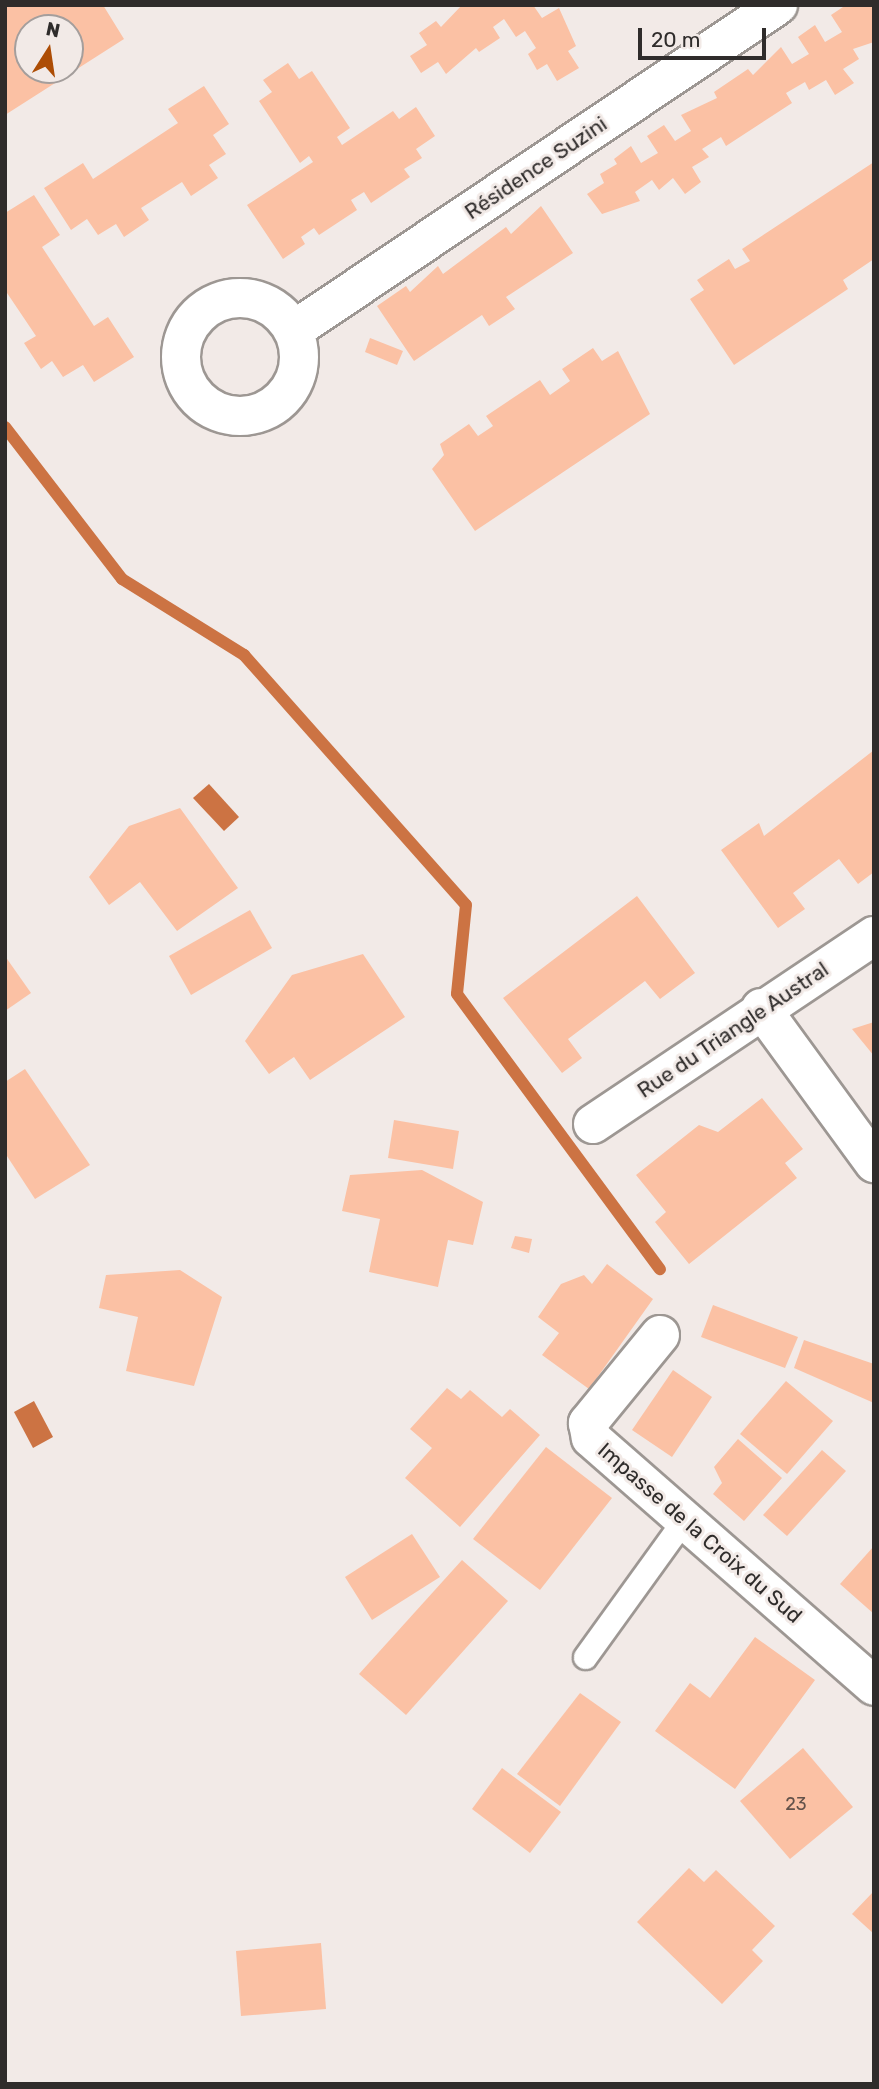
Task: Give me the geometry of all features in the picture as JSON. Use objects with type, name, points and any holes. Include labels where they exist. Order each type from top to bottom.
[{"type":"street","name":"Résidence Suzini","points":[[293,330],[778,5]]},
{"type":"street","name":"Rue du Triangle Austral","points":[[593,1125],[761,1008],[874,936]]},
{"type":"street","points":[[761,1008],[874,1163]]},
{"type":"street","name":"Impasse de la Croix du Sud","points":[[660,1335],[588,1423],[591,1438],[685,1517],[874,1686]]},
{"type":"lane","points":[[584,1657],[685,1517]]},
{"type":"shaded area","points":[[209,784],[239,817],[224,831],[193,798]]},
{"type":"shaded area","points":[[34,1401],[53,1437],[33,1448],[14,1412]]},
{"type":"building","points":[[5,5],[103,5],[124,39],[84,65],[84,14],[14,14],[14,84],[54,84],[5,115]]},
{"type":"building","points":[[462,5],[533,5],[542,18],[559,8],[576,46],[568,51],[579,68],[557,81],[547,64],[537,70],[528,54],[536,48],[525,31],[516,37],[504,19],[493,27],[500,38],[479,52],[476,48],[446,74],[438,62],[421,73],[410,56],[427,45],[419,33],[436,21],[441,27]]},
{"type":"building","points":[[846,5],[874,5],[874,42],[853,49],[859,59],[843,69],[854,83],[835,95],[826,80],[809,90],[805,82],[786,93],[792,103],[726,146],[721,137],[702,149],[709,157],[692,167],[701,182],[685,194],[673,178],[659,190],[652,180],[635,192],[640,201],[602,214],[587,194],[604,183],[600,174],[617,164],[614,159],[631,146],[641,163],[658,153],[647,136],[664,125],[675,141],[691,131],[681,115],[717,98],[714,92],[748,69],[753,75],[781,47],[792,64],[809,54],[798,37],[815,25],[825,42],[842,32],[831,15]]},
{"type":"building","points":[[288,63],[299,79],[312,71],[350,128],[337,137],[342,145],[393,111],[399,119],[416,107],[435,136],[416,149],[422,158],[404,169],[410,177],[371,203],[364,192],[351,200],[357,210],[319,235],[314,228],[301,237],[305,244],[283,259],[247,205],[313,162],[309,156],[300,163],[259,101],[272,92],[263,80]]},
{"type":"building","points":[[204,86],[229,124],[213,135],[226,154],[209,165],[218,178],[191,196],[182,182],[141,208],[149,220],[124,237],[116,224],[98,235],[87,219],[71,230],[44,188],[83,163],[93,179],[178,123],[168,109]]},
{"type":"building","points":[[874,162],[874,259],[843,280],[848,289],[734,365],[690,299],[704,290],[697,280],[729,259],[735,269],[750,261],[742,249]]},
{"type":"building","points":[[34,195],[60,235],[42,247],[94,326],[108,317],[134,357],[94,382],[83,365],[63,377],[52,361],[41,369],[24,343],[36,336],[5,290],[5,213]]},
{"type":"building","points":[[541,206],[573,253],[506,297],[515,309],[489,326],[482,315],[414,361],[377,306],[406,286],[410,292],[438,266],[443,274],[506,227],[511,234]]},
{"type":"building","points":[[370,338],[403,351],[397,365],[365,352]]},
{"type":"building","points":[[593,348],[602,361],[618,351],[650,414],[475,531],[432,469],[444,455],[440,444],[469,424],[478,436],[493,426],[486,416],[540,380],[550,395],[570,381],[562,369]]},
{"type":"building","points":[[874,750],[874,872],[858,884],[839,859],[793,893],[805,909],[778,928],[721,850],[759,823],[764,836]]},
{"type":"building","points":[[180,808],[238,888],[177,931],[140,882],[109,905],[89,877],[129,826]]},
{"type":"building","points":[[637,896],[695,973],[660,999],[645,981],[568,1039],[582,1058],[562,1073],[503,998]]},
{"type":"building","points":[[250,910],[272,948],[191,995],[169,956]]},
{"type":"building","points":[[363,954],[405,1017],[310,1080],[294,1057],[269,1074],[245,1041],[292,975]]},
{"type":"building","points":[[5,956],[31,993],[5,1011]]},
{"type":"building","points":[[874,1022],[874,1056],[852,1029]]},
{"type":"building","points":[[25,1069],[90,1165],[35,1199],[5,1153],[5,1082]]},
{"type":"building","points":[[762,1098],[803,1149],[785,1163],[797,1178],[689,1264],[655,1222],[666,1212],[636,1175],[699,1125],[718,1132]]},
{"type":"building","points":[[394,1120],[459,1131],[453,1169],[388,1158]]},
{"type":"building","points":[[422,1170],[483,1202],[473,1245],[448,1240],[438,1287],[369,1272],[380,1219],[342,1211],[350,1175]]},
{"type":"building","points":[[515,1236],[532,1239],[529,1253],[511,1248]]},
{"type":"building","points":[[607,1264],[653,1299],[589,1389],[542,1355],[559,1333],[538,1317],[561,1284],[584,1275],[592,1284]]},
{"type":"building","points":[[180,1270],[222,1297],[194,1386],[126,1371],[138,1317],[99,1308],[106,1275]]},
{"type":"building","points":[[713,1305],[798,1337],[785,1368],[701,1337]]},
{"type":"building","points":[[804,1340],[874,1364],[874,1403],[794,1368]]},
{"type":"building","points":[[673,1370],[712,1397],[672,1457],[632,1430]]},
{"type":"building","points":[[786,1381],[833,1421],[787,1474],[740,1434]]},
{"type":"building","points":[[447,1388],[461,1399],[470,1390],[502,1417],[510,1409],[540,1435],[460,1527],[405,1478],[432,1448],[410,1429]]},
{"type":"building","points":[[738,1439],[782,1478],[744,1521],[713,1494],[722,1483],[714,1467]]},
{"type":"building","points":[[546,1447],[612,1498],[540,1590],[473,1539]]},
{"type":"building","points":[[822,1450],[846,1471],[787,1536],[763,1515]]},
{"type":"building","points":[[412,1534],[440,1577],[372,1620],[345,1577]]},
{"type":"building","points":[[874,1546],[874,1614],[840,1584]]},
{"type":"building","points":[[462,1560],[508,1601],[406,1715],[359,1674]]},
{"type":"building","points":[[755,1637],[815,1680],[735,1789],[655,1731],[690,1683],[710,1698]]},
{"type":"building","points":[[580,1693],[621,1722],[560,1806],[517,1774]]},
{"type":"building","points":[[803,1748],[853,1807],[790,1859],[740,1801]]},
{"type":"building","points":[[502,1768],[561,1812],[530,1853],[472,1809]]},
{"type":"building","points":[[689,1868],[704,1882],[716,1870],[775,1926],[752,1950],[763,1961],[722,2004],[637,1922]]},
{"type":"building","points":[[874,1891],[874,1934],[852,1914]]},
{"type":"building","points":[[321,1943],[326,2009],[241,2016],[236,1951]]},
{"type":"waterway","points":[[5,427],[122,579],[244,655],[466,905],[457,994],[660,1269]]}]
